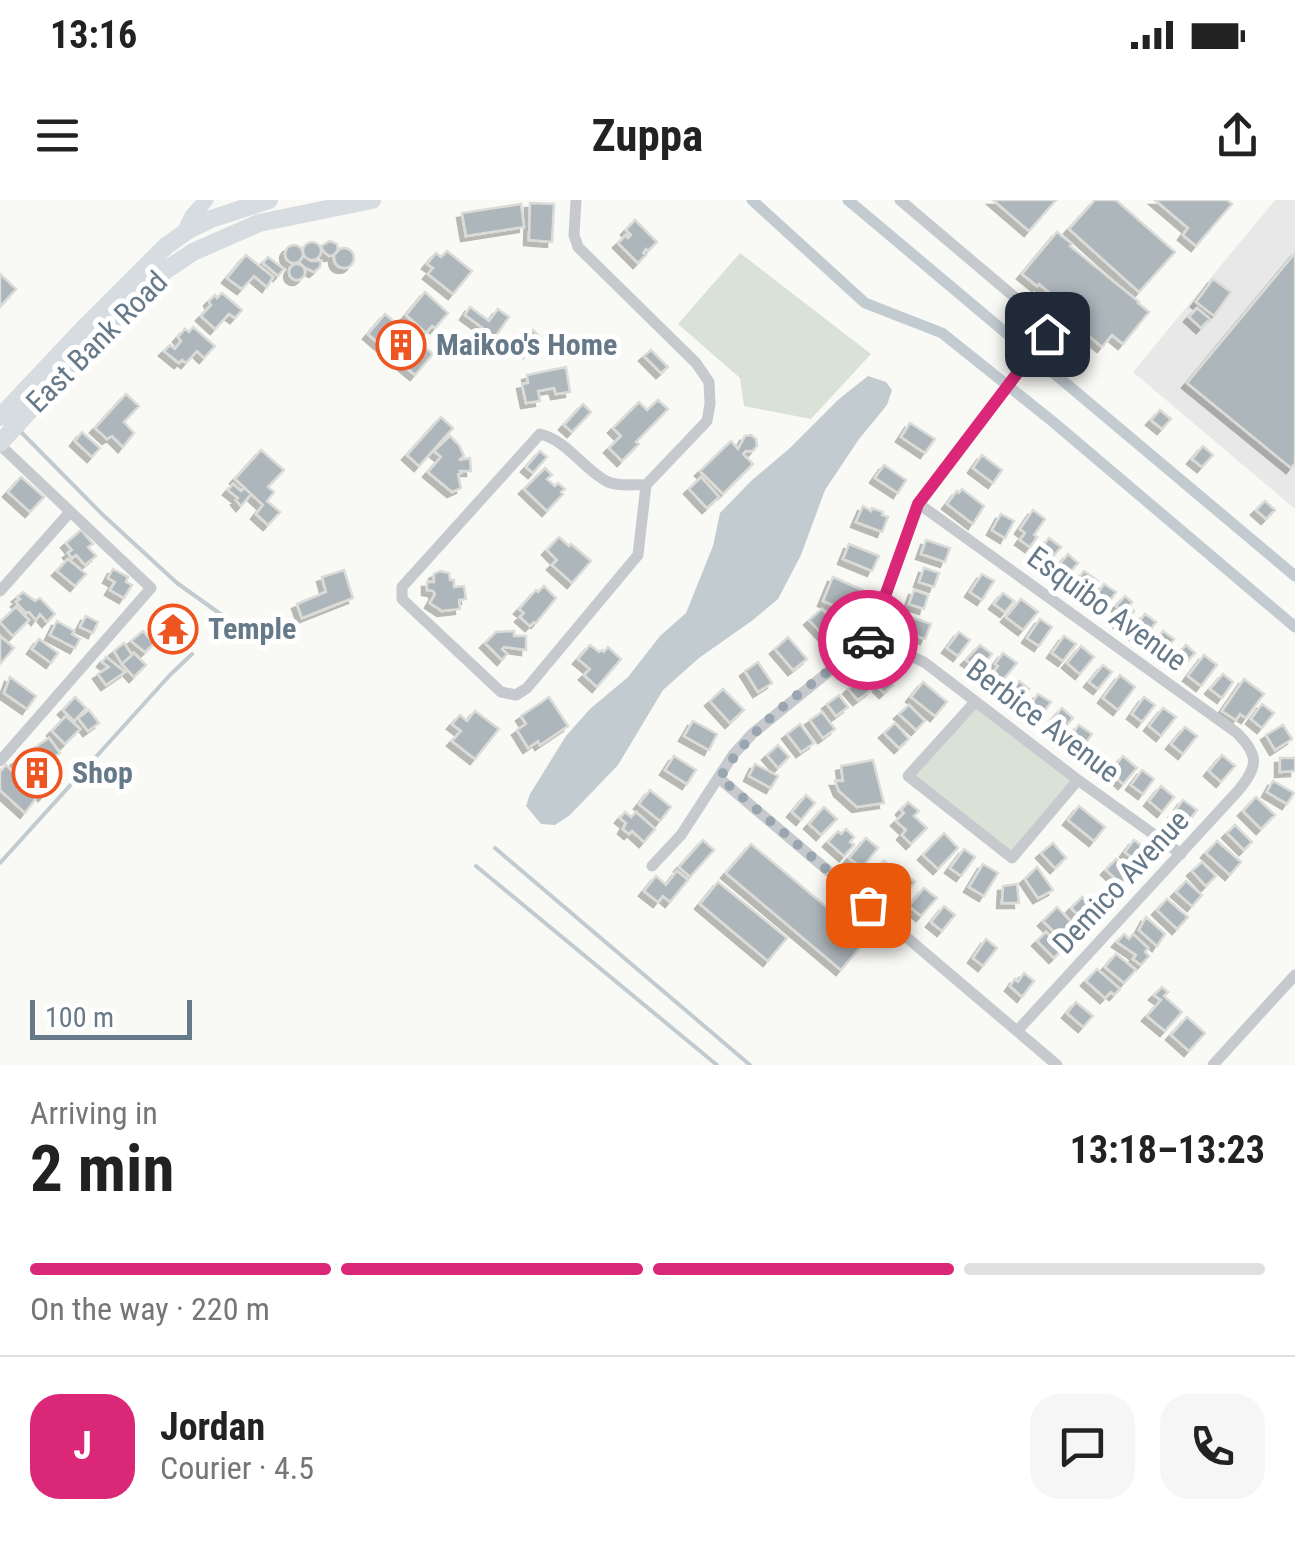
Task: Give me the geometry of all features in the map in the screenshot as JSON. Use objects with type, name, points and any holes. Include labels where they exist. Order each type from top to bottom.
[{"type":"main road","points":[[182,234],[206,200]]},
{"type":"main road","name":"East Bank Road","points":[[0,418],[29,399],[166,270],[192,252],[259,223],[372,200]]},
{"type":"main road","points":[[256,202],[259,223]]},
{"type":"main road","name":"East Bank Road","points":[[1,442],[29,399],[128,283],[166,246],[212,219],[256,202]]},
{"type":"street","points":[[576,200],[574,235],[578,246],[696,362],[709,382],[706,421],[646,484],[638,555],[526,688],[516,694],[501,692],[402,600],[402,586],[540,434],[561,444],[608,483],[646,484]]},
{"type":"street","points":[[652,866],[681,835],[752,734],[870,638],[918,504],[1051,328],[900,200]]},
{"type":"street","points":[[0,761],[152,588],[1,442]]},
{"type":"street","name":"Esquibo Avenue","points":[[918,504],[1237,733],[1252,748],[1255,762]]},
{"type":"street","points":[[0,591],[70,512]]},
{"type":"street","name":"Berbice Avenue","points":[[870,638],[924,662],[1181,854]]},
{"type":"street","points":[[975,702],[908,776],[1012,858],[1078,780]]},
{"type":"street","name":"Demico Avenue","points":[[1017,1031],[1248,779],[1255,762]]},
{"type":"street","points":[[720,778],[1057,1065]]},
{"type":"street","points":[[1212,1065],[1295,975]]},
{"type":"shaded area","points":[[1275,200],[1295,200],[1295,509],[1133,372]]},
{"type":"shaded area","points":[[740,253],[871,354],[811,419],[744,406],[740,378],[678,324]]},
{"type":"shaded area","points":[[868,376],[886,382],[892,390],[887,405],[825,490],[801,555],[778,599],[663,690],[618,765],[570,815],[555,825],[541,824],[526,806],[530,794],[566,736],[590,709],[628,677],[660,636],[686,613],[713,546],[720,513]]},
{"type":"shaded area","points":[[975,702],[1078,780],[1012,858],[908,776]]},
{"type":"building","points":[[993,200],[1056,200],[1029,231]]},
{"type":"building","points":[[1095,200],[1116,200],[1175,252],[1139,292],[1069,229]]},
{"type":"building","points":[[1155,200],[1227,200],[1232,204],[1196,246],[1183,235],[1188,228]]},
{"type":"building","points":[[530,203],[554,204],[552,242],[529,240]]},
{"type":"building","points":[[521,204],[524,227],[466,236],[462,213]]},
{"type":"building","points":[[635,220],[657,242],[646,249],[638,263],[618,243],[631,235],[626,230]]},
{"type":"building","points":[[1057,232],[1149,312],[1123,344],[1112,335],[1102,347],[1064,315],[1069,309],[1022,274]]},
{"type":"building","points":[[330,241],[337,244],[338,251],[329,256],[321,246]]},
{"type":"building","points":[[312,242],[319,244],[319,258],[312,260],[305,258],[303,251],[305,244]]},
{"type":"building","points":[[294,245],[303,254],[294,263],[285,254]]},
{"type":"building","points":[[344,248],[354,258],[344,268],[334,258]]},
{"type":"building","points":[[447,251],[472,271],[453,294],[428,274],[433,268],[427,264],[436,253],[441,257]]},
{"type":"building","points":[[1295,253],[1295,463],[1291,468],[1187,383]]},
{"type":"building","points":[[246,255],[273,277],[267,287],[254,276],[242,289],[227,278]]},
{"type":"building","points":[[303,256],[321,261],[320,267],[314,272],[305,268],[299,262]]},
{"type":"building","points":[[268,257],[284,269],[278,276],[263,263]]},
{"type":"building","points":[[297,264],[305,272],[297,280],[289,272]]},
{"type":"building","points":[[0,274],[16,289],[0,307]]},
{"type":"building","points":[[1213,279],[1231,292],[1214,316],[1196,302]]},
{"type":"building","points":[[425,292],[448,313],[426,333],[406,315]]},
{"type":"building","points":[[222,293],[242,310],[235,318],[229,314],[215,329],[201,316],[211,305],[209,301]]},
{"type":"building","points":[[470,307],[489,321],[498,309],[509,317],[495,337],[465,315]]},
{"type":"building","points":[[1197,308],[1210,319],[1201,328],[1189,317]]},
{"type":"building","name":"Maikoo's Home","points":[[385,314],[397,324],[390,332],[404,329],[433,354],[415,375],[403,365],[412,355],[409,352],[400,362],[368,334]]},
{"type":"building","points":[[193,327],[215,346],[204,358],[197,351],[186,363],[179,363],[164,351],[170,345],[175,349],[181,341],[178,337]]},
{"type":"building","points":[[533,330],[541,338],[528,353],[519,345]]},
{"type":"building","points":[[651,350],[668,367],[661,373],[644,356]]},
{"type":"building","points":[[566,367],[570,392],[556,394],[554,388],[538,391],[540,401],[526,403],[522,384],[528,383],[527,375]]},
{"type":"building","points":[[126,394],[139,406],[124,422],[134,433],[123,447],[95,428]]},
{"type":"building","points":[[658,400],[668,409],[622,461],[609,448],[621,436],[613,428],[639,402],[647,410]]},
{"type":"building","points":[[583,404],[591,412],[572,432],[564,425]]},
{"type":"building","points":[[1160,410],[1171,419],[1162,429],[1151,420]]},
{"type":"building","points":[[441,417],[453,428],[419,466],[407,455]]},
{"type":"building","points":[[910,423],[935,439],[925,453],[901,437]]},
{"type":"building","points":[[82,432],[100,448],[92,457],[75,441]]},
{"type":"building","points":[[751,435],[757,446],[743,454],[753,464],[723,494],[700,471],[731,441],[738,449],[745,436]]},
{"type":"building","points":[[450,436],[464,456],[459,460],[470,458],[471,471],[460,471],[461,488],[452,492],[428,472],[441,457],[434,451]]},
{"type":"building","points":[[1203,446],[1213,455],[1202,467],[1192,459]]},
{"type":"building","points":[[261,450],[284,470],[268,487],[274,492],[267,501],[280,512],[268,525],[256,514],[263,505],[235,479]]},
{"type":"building","points":[[540,451],[547,457],[533,473],[526,467]]},
{"type":"building","points":[[982,455],[1002,470],[993,483],[973,468]]},
{"type":"building","points":[[884,465],[906,480],[898,493],[875,478]]},
{"type":"building","points":[[545,468],[552,475],[547,479],[565,489],[547,511],[524,489]]},
{"type":"building","points":[[21,477],[44,497],[30,512],[8,492]]},
{"type":"building","points":[[701,477],[719,497],[707,508],[689,489]]},
{"type":"building","points":[[233,484],[251,494],[241,506],[228,490]]},
{"type":"building","points":[[962,489],[984,506],[973,524],[947,504]]},
{"type":"building","points":[[1265,501],[1275,510],[1266,519],[1256,510]]},
{"type":"building","points":[[863,506],[888,517],[882,532],[856,522]]},
{"type":"building","points":[[1033,510],[1045,519],[1030,547],[1020,540],[1025,533],[1020,529]]},
{"type":"building","points":[[1001,514],[1014,521],[1005,538],[992,530]]},
{"type":"building","points":[[81,530],[93,544],[88,547],[96,556],[85,565],[76,555],[72,558],[66,543]]},
{"type":"building","points":[[559,537],[591,561],[572,583],[552,565],[557,560],[547,550]]},
{"type":"building","points":[[1049,538],[1061,547],[1045,566],[1034,557]]},
{"type":"building","points":[[926,540],[950,548],[945,562],[921,554]]},
{"type":"building","points":[[849,544],[879,556],[872,571],[843,559]]},
{"type":"building","points":[[1068,554],[1078,563],[1065,578],[1055,570]]},
{"type":"building","points":[[68,559],[86,574],[75,586],[57,571]]},
{"type":"building","points":[[924,568],[939,573],[934,587],[919,582]]},
{"type":"building","points":[[113,569],[128,577],[126,582],[132,585],[124,598],[110,590],[115,582],[108,578]]},
{"type":"building","points":[[344,570],[353,598],[302,618],[297,604],[326,592],[322,577]]},
{"type":"building","points":[[1084,571],[1098,581],[1086,597],[1072,587]]},
{"type":"building","points":[[449,573],[454,587],[464,586],[466,599],[459,600],[460,609],[442,611],[430,603],[435,594],[427,590],[427,582],[434,582],[434,574]]},
{"type":"building","points":[[982,574],[994,581],[982,600],[970,592]]},
{"type":"building","points":[[833,577],[867,592],[857,615],[823,601]]},
{"type":"building","points":[[1104,584],[1116,592],[1105,608],[1093,600]]},
{"type":"building","points":[[544,586],[556,598],[530,626],[520,617],[524,613],[519,609]]},
{"type":"building","points":[[914,590],[928,595],[924,609],[909,604]]},
{"type":"building","points":[[23,592],[35,601],[40,598],[55,614],[47,622],[40,614],[36,620],[16,602]]},
{"type":"building","points":[[1003,593],[1014,601],[1005,612],[994,604]]},
{"type":"building","points":[[1125,596],[1134,611],[1122,626],[1111,617]]},
{"type":"building","points":[[1021,599],[1038,612],[1023,630],[1006,617]]},
{"type":"building","points":[[16,607],[29,620],[13,636],[0,622]]},
{"type":"building","points":[[822,609],[840,629],[828,640],[809,620]]},
{"type":"building","points":[[1145,614],[1156,622],[1142,641],[1131,632]]},
{"type":"building","points":[[86,616],[98,622],[93,633],[80,627]]},
{"type":"building","points":[[908,616],[931,624],[925,639],[903,631]]},
{"type":"building","points":[[1040,619],[1052,627],[1039,646],[1027,638]]},
{"type":"building","name":"Temple","points":[[173,620],[179,624],[179,633],[166,638],[169,631],[161,626]]},
{"type":"building","points":[[57,621],[80,639],[75,648],[50,635]]},
{"type":"building","points":[[143,631],[154,644],[145,652],[131,641]]},
{"type":"building","points":[[514,631],[514,636],[526,636],[526,650],[504,647],[507,654],[502,660],[485,643],[496,632]]},
{"type":"building","points":[[1163,631],[1174,639],[1162,655],[1151,647]]},
{"type":"building","points":[[959,632],[970,640],[958,656],[947,648]]},
{"type":"building","points":[[0,636],[14,648],[1,663],[0,662]]},
{"type":"building","points":[[1064,636],[1076,644],[1063,661],[1052,653]]},
{"type":"building","points":[[788,637],[807,659],[793,670],[775,649]]},
{"type":"building","points":[[39,639],[58,653],[51,663],[32,649]]},
{"type":"building","points":[[124,643],[132,655],[122,664],[114,651]]},
{"type":"building","points":[[590,645],[599,652],[608,647],[621,659],[597,687],[584,675],[590,669],[578,659]]},
{"type":"building","points":[[980,645],[992,654],[980,670],[966,660]]},
{"type":"building","points":[[1186,645],[1195,653],[1181,668],[1172,660]]},
{"type":"building","points":[[1081,646],[1094,657],[1080,674],[1067,663]]},
{"type":"building","points":[[134,653],[146,665],[134,677],[122,664]]},
{"type":"building","points":[[1003,653],[1017,663],[997,687],[988,680]]},
{"type":"building","points":[[1204,655],[1217,665],[1201,686],[1188,676]]},
{"type":"building","points":[[106,657],[125,672],[106,685],[98,674],[109,667],[102,662]]},
{"type":"building","points":[[879,661],[895,677],[884,693],[864,672]]},
{"type":"building","points":[[758,662],[772,683],[758,692],[745,671]]},
{"type":"building","points":[[1103,665],[1112,672],[1098,689],[1089,682]]},
{"type":"building","points":[[1223,674],[1233,682],[1222,698],[1210,689]]},
{"type":"building","points":[[1120,675],[1135,687],[1118,710],[1103,698]]},
{"type":"building","points":[[10,677],[36,696],[27,709],[4,693]]},
{"type":"building","points":[[861,678],[871,690],[858,700],[848,689]]},
{"type":"building","points":[[1244,679],[1264,694],[1246,718],[1240,714],[1236,720],[1222,711]]},
{"type":"building","points":[[1019,681],[1029,689],[1019,701],[1009,693]]},
{"type":"building","points":[[923,682],[947,702],[935,716],[911,697]]},
{"type":"building","points":[[723,689],[744,710],[730,723],[710,701]]},
{"type":"building","points":[[1038,694],[1051,702],[1040,717],[1028,709]]},
{"type":"building","points":[[839,695],[848,707],[836,716],[827,704]]},
{"type":"building","points":[[75,697],[86,708],[74,721],[63,710]]},
{"type":"building","points":[[549,697],[568,726],[540,745],[538,741],[528,748],[517,730],[526,724],[521,716]]},
{"type":"building","points":[[1144,697],[1155,705],[1142,722],[1132,714]]},
{"type":"building","points":[[1262,704],[1274,713],[1262,728],[1251,719]]},
{"type":"building","points":[[909,705],[925,721],[916,730],[899,714]]},
{"type":"building","points":[[1062,708],[1073,718],[1060,732],[1049,723]]},
{"type":"building","points":[[1163,708],[1176,717],[1161,736],[1149,726]]},
{"type":"building","points":[[89,710],[99,723],[88,731],[78,718]]},
{"type":"building","points":[[475,711],[499,729],[475,759],[452,741],[461,731],[452,724],[460,715],[467,721]]},
{"type":"building","points":[[822,712],[835,729],[823,738],[810,720]]},
{"type":"building","points":[[66,716],[80,729],[65,744],[52,731]]},
{"type":"building","points":[[693,721],[717,734],[709,750],[684,736]]},
{"type":"building","points":[[895,723],[909,739],[899,748],[884,733]]},
{"type":"building","points":[[800,724],[814,743],[801,752],[787,734]]},
{"type":"building","points":[[1079,725],[1092,734],[1081,750],[1068,740]]},
{"type":"building","points":[[1283,725],[1292,739],[1275,750],[1266,735]]},
{"type":"building","points":[[1185,727],[1197,736],[1183,754],[1171,744]]},
{"type":"building","points":[[49,738],[60,753],[44,764],[34,748]]},
{"type":"building","points":[[778,745],[789,757],[778,768],[767,755]]},
{"type":"building","name":"Shop","points":[[32,754],[60,778],[43,796],[15,768],[15,761]]},
{"type":"building","points":[[1222,755],[1235,766],[1221,782],[1209,771]]},
{"type":"building","points":[[674,756],[696,770],[687,784],[665,770]]},
{"type":"building","points":[[1123,756],[1137,768],[1123,784],[1110,772]]},
{"type":"building","points":[[1280,758],[1295,758],[1295,771],[1280,772]]},
{"type":"building","points":[[873,760],[884,803],[857,807],[839,791],[835,781],[843,781],[841,766]]},
{"type":"building","points":[[755,764],[778,776],[771,788],[749,776]]},
{"type":"building","points":[[6,765],[37,797],[25,813],[0,790],[0,772]]},
{"type":"building","points":[[1142,770],[1154,779],[1143,794],[1131,785]]},
{"type":"building","points":[[1273,781],[1294,793],[1287,804],[1267,792]]},
{"type":"building","points":[[1161,786],[1174,797],[1162,812],[1149,801]]},
{"type":"building","points":[[650,790],[671,807],[660,821],[639,804]]},
{"type":"building","points":[[806,795],[815,803],[801,820],[792,812]]},
{"type":"building","points":[[1256,797],[1275,815],[1261,829],[1243,811]]},
{"type":"building","points":[[1183,800],[1197,810],[1185,826],[1171,816]]},
{"type":"building","points":[[908,802],[919,811],[914,816],[927,828],[911,844],[902,835],[906,830],[896,821]]},
{"type":"building","points":[[1079,806],[1105,827],[1094,841],[1068,820]]},
{"type":"building","points":[[824,807],[837,819],[821,835],[809,824]]},
{"type":"building","points":[[625,812],[631,817],[636,812],[655,829],[644,842],[632,831],[629,834],[623,829],[626,823],[620,818]]},
{"type":"building","points":[[1235,825],[1252,842],[1244,850],[1227,833]]},
{"type":"building","points":[[846,829],[854,837],[850,842],[854,845],[844,856],[828,842],[838,831],[841,834]]},
{"type":"building","points":[[944,833],[958,848],[938,869],[923,855]]},
{"type":"building","points":[[866,838],[878,848],[862,868],[849,858]]},
{"type":"building","points":[[703,840],[714,850],[690,877],[679,867]]},
{"type":"building","points":[[1134,840],[1150,852],[1140,864],[1125,852]]},
{"type":"building","points":[[1217,841],[1241,862],[1230,875],[1206,853]]},
{"type":"building","points":[[1053,843],[1066,858],[1055,868],[1041,853]]},
{"type":"building","points":[[751,844],[866,940],[841,970],[726,873]]},
{"type":"building","points":[[964,849],[975,857],[961,876],[950,868]]},
{"type":"building","points":[[1116,859],[1131,873],[1121,884],[1106,870]]},
{"type":"building","points":[[884,861],[893,868],[881,885],[870,875]]},
{"type":"building","points":[[1202,862],[1216,876],[1206,886],[1192,871]]},
{"type":"building","points":[[983,864],[998,873],[984,896],[969,887]]},
{"type":"building","points":[[1037,867],[1053,890],[1038,898],[1025,879]]},
{"type":"building","points":[[677,871],[688,880],[670,902],[663,896],[658,902],[644,891],[656,876],[666,885]]},
{"type":"building","points":[[902,871],[915,882],[900,901],[885,888]]},
{"type":"building","points":[[1186,881],[1202,895],[1192,906],[1176,892]]},
{"type":"building","points":[[718,882],[787,938],[768,961],[700,904]]},
{"type":"building","points":[[1017,884],[1019,903],[1002,903],[1003,886]]},
{"type":"building","points":[[924,888],[937,898],[921,916],[909,906]]},
{"type":"building","points":[[1082,897],[1098,912],[1088,924],[1071,908]]},
{"type":"building","points":[[1167,899],[1188,917],[1177,929],[1157,910]]},
{"type":"building","points":[[944,906],[955,915],[942,931],[931,922]]},
{"type":"building","points":[[1057,907],[1075,926],[1061,939],[1043,921]]},
{"type":"building","points":[[1146,917],[1165,934],[1157,946],[1139,930]]},
{"type":"building","points":[[1046,932],[1063,949],[1054,958],[1037,941]]},
{"type":"building","points":[[1124,934],[1129,939],[1133,934],[1148,948],[1145,952],[1149,956],[1141,965],[1133,959],[1136,955],[1117,942]]},
{"type":"building","points":[[986,939],[997,948],[983,966],[973,958]]},
{"type":"building","points":[[1116,954],[1136,970],[1124,983],[1105,967]]},
{"type":"building","points":[[1097,969],[1120,989],[1114,995],[1111,992],[1105,998],[1086,981]]},
{"type":"building","points":[[1024,973],[1034,981],[1022,997],[1010,986]]},
{"type":"building","points":[[1162,987],[1168,992],[1164,996],[1182,1012],[1165,1031],[1147,1016],[1161,1000],[1154,995]]},
{"type":"building","points":[[1076,1002],[1093,1016],[1083,1027],[1067,1013]]},
{"type":"building","points":[[1187,1017],[1205,1033],[1189,1051],[1171,1035]]},
{"type":"waterway","points":[[752,200],[865,303],[942,333],[1295,627]]},
{"type":"waterway","points":[[848,200],[1295,576]]},
{"type":"waterway","points":[[19,430],[177,583],[226,618]]},
{"type":"waterway","points":[[0,863],[192,654]]},
{"type":"waterway","points":[[495,848],[750,1065]]},
{"type":"waterway","points":[[476,866],[717,1065]]},
{"type":"way so far","points":[[868,640],[752,734],[720,778],[868,905]]},
{"type":"place","name":"Maikoo's Home","points":[[401,345]]},
{"type":"place","name":"Temple","points":[[173,629]]},
{"type":"place","name":"Shop","points":[[37,773]]},
{"type":"route","points":[[868,640],[918,504],[1047,334]]}]
